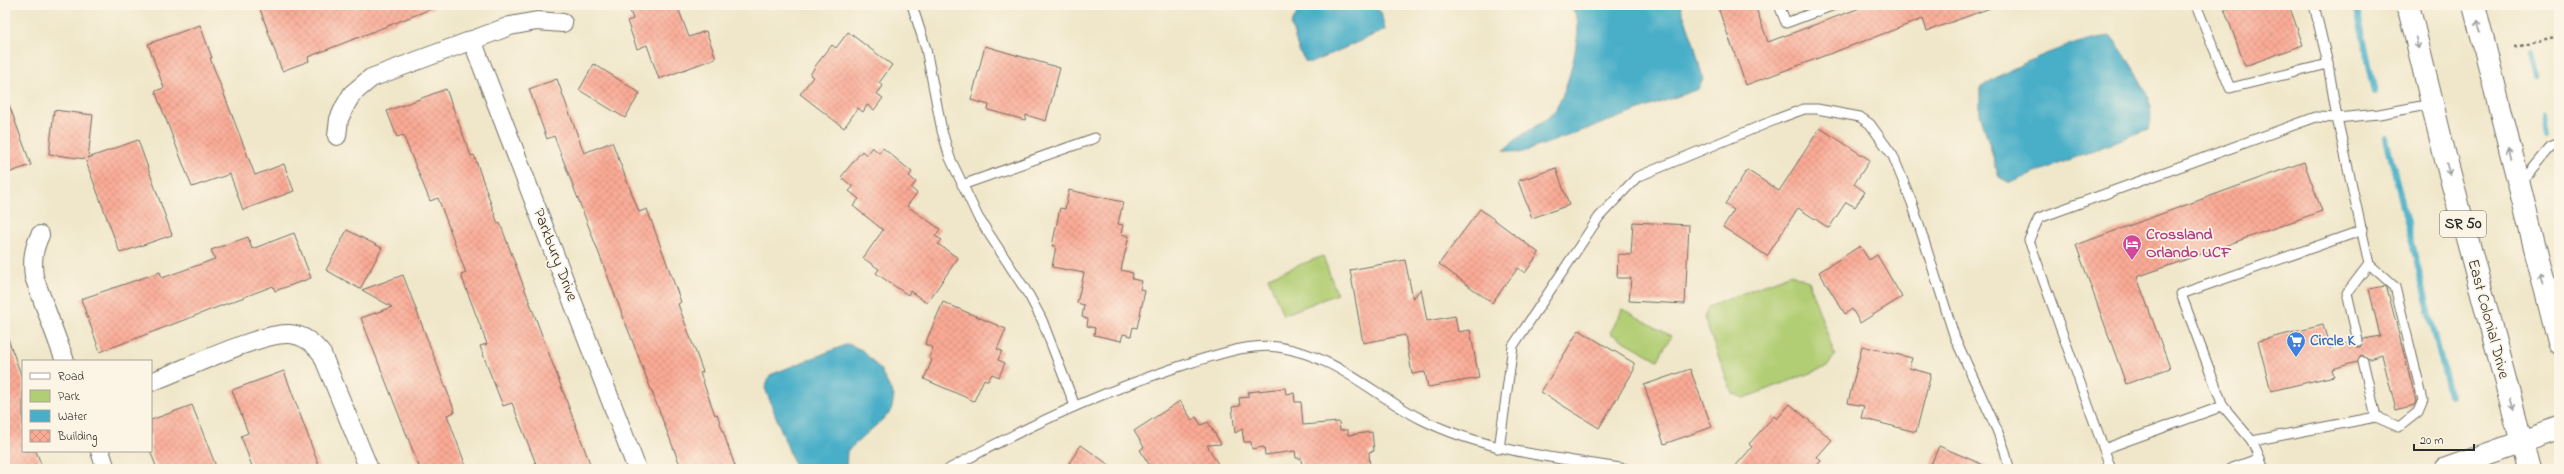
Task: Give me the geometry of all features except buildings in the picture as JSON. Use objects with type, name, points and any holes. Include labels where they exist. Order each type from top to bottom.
[{"type":"main road","name":"East Colonial Drive","points":[[2408,5],[2432,104],[2529,469]]},
{"type":"main road","points":[[2474,5],[2518,187],[2559,343]]},
{"type":"main road","points":[[2446,469],[2521,441],[2559,429]]},
{"type":"street","points":[[337,136],[339,119],[345,106],[361,85],[371,78],[472,40],[523,23],[537,21],[563,23]]},
{"type":"street","name":"Parkbury Drive","points":[[472,40],[637,469]]},
{"type":"street","points":[[40,235],[34,247],[32,262],[34,277],[65,360]]},
{"type":"street","points":[[152,382],[263,338],[289,334],[301,336],[313,343],[322,354],[369,469]]},
{"type":"street","points":[[100,452],[106,469]]},
{"type":"lane","points":[[912,5],[926,49],[942,131],[962,185],[978,217],[1030,297],[1042,320],[1075,406]]},
{"type":"lane","points":[[1779,5],[1786,23],[1834,5]]},
{"type":"lane","points":[[2196,5],[2230,88],[2328,64]]},
{"type":"lane","points":[[2252,441],[2376,417],[2399,427],[2418,412],[2423,400],[2395,287],[2369,264],[2363,230],[2337,118],[2328,64],[2314,5]]},
{"type":"lane","points":[[2111,469],[2029,240],[2039,218],[2316,118],[2337,118],[2379,114],[2432,104]]},
{"type":"lane","points":[[1499,449],[1513,346],[1599,218],[1626,188],[1637,177],[1804,109],[1817,109],[1860,117],[1870,124],[1893,156],[1912,202],[1955,338],[1997,430],[2005,451],[2009,469]]},
{"type":"lane","points":[[962,185],[1095,138]]},
{"type":"lane","points":[[2518,187],[2550,148],[2559,144]]},
{"type":"lane","points":[[2264,469],[2252,441],[2223,406],[2182,294],[2363,230]]},
{"type":"lane","points":[[2358,341],[2347,293],[2369,264]]},
{"type":"lane","points":[[949,469],[1009,436],[1075,406],[1154,374],[1228,351],[1277,347],[1291,350],[1345,370],[1421,419],[1499,449],[1626,469]]},
{"type":"lane","points":[[2363,360],[2376,417]]},
{"type":"lane","points":[[2104,449],[2223,406]]},
{"type":"lane","points":[[2230,469],[2260,458]]},
{"type":"path","points":[[2514,47],[2559,37]]},
{"type":"green space","points":[[1323,256],[1337,294],[1283,315],[1268,277]]},
{"type":"green space","points":[[1791,274],[1808,281],[1835,355],[1827,367],[1744,398],[1732,393],[1704,318],[1708,307]]},
{"type":"green space","points":[[1623,309],[1671,336],[1658,360],[1610,333]]},
{"type":"water","points":[[1310,5],[1371,5],[1381,12],[1385,30],[1313,62],[1306,62],[1299,51],[1291,25],[1299,9]]},
{"type":"water","points":[[1569,5],[1680,5],[1694,44],[1703,80],[1698,89],[1520,153],[1504,150],[1515,140],[1551,115],[1562,97],[1575,53],[1578,27],[1575,13]]},
{"type":"water","points":[[2111,36],[2130,63],[2147,95],[2152,114],[2148,129],[2010,183],[1999,177],[1980,113],[1980,88],[2008,71],[2042,55],[2095,38]]},
{"type":"water","points":[[848,344],[862,350],[880,369],[894,396],[891,412],[847,451],[846,469],[796,469],[765,388],[770,375]]},
{"type":"waterway","points":[[2356,5],[2375,92]]},
{"type":"waterway","points":[[2533,51],[2539,75]]},
{"type":"waterway","points":[[2547,114],[2550,132]]},
{"type":"waterway","points":[[2386,138],[2450,395]]},
{"type":"place","name":"Crossland Orlando UCF","points":[[2132,261]]},
{"type":"place","name":"Circle K","points":[[2296,358]]}]
